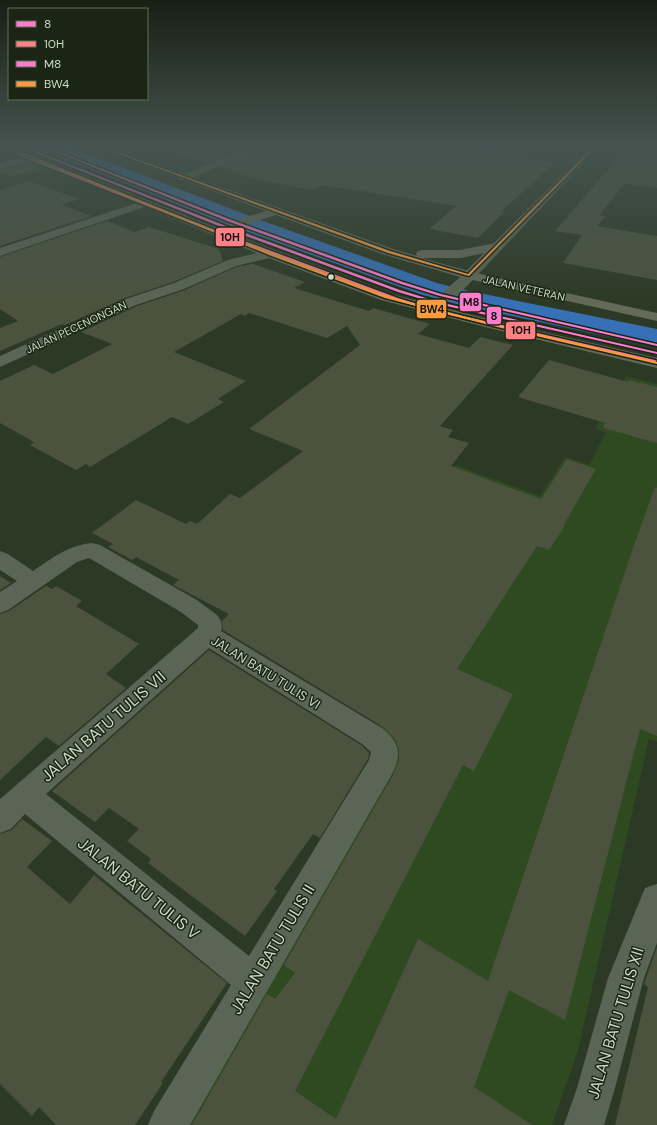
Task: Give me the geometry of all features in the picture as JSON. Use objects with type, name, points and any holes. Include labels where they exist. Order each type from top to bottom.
[{"type":"main road","points":[[135,200],[270,254],[386,296],[436,305],[493,325],[657,363]]},
{"type":"main road","name":"JALAN VETERAN","points":[[241,200],[464,280],[657,317]]},
{"type":"main road","points":[[214,231],[274,212]]},
{"type":"main road","points":[[389,252],[456,254],[479,252],[496,247]]},
{"type":"street","points":[[436,305],[464,280],[543,200]]},
{"type":"street","points":[[0,252],[146,204]]},
{"type":"street","name":"JALAN PECENONGAN","points":[[152,294],[169,282],[216,261],[244,244]]},
{"type":"street","name":"JALAN PECENONGAN","points":[[0,362],[131,302],[179,286],[232,263],[270,254]]},
{"type":"street","name":"JALAN BATU TULIS VI","points":[[32,582],[69,557],[83,551],[92,550],[189,606],[209,621],[210,628],[207,635],[372,736],[384,746],[386,754],[377,774]]},
{"type":"street","points":[[0,559],[32,582],[0,604]]},
{"type":"street","name":"JALAN BATU TULIS VII","points":[[0,819],[24,795],[207,635]]},
{"type":"street","name":"JALAN BATU TULIS II","points":[[168,1125],[377,774]]},
{"type":"street","name":"JALAN BATU TULIS V","points":[[24,795],[253,980]]},
{"type":"street","name":"JALAN BATU TULIS XII","points":[[584,1125],[596,1088],[626,978],[657,900]]},
{"type":"shaded area","points":[[626,376],[657,384],[657,742],[649,739],[578,1050],[552,1125],[171,1125],[399,745],[379,725],[437,639],[425,502],[455,465],[540,496],[565,457],[589,465],[606,433],[595,429]]},
{"type":"water","points":[[166,200],[207,200],[437,283],[469,291],[657,329],[657,347],[457,304],[420,294],[221,222]]},
{"type":"building","points":[[0,200],[78,200],[61,205],[92,216],[0,246]]},
{"type":"building","points":[[415,200],[514,200],[478,238],[429,229],[456,206]]},
{"type":"building","points":[[582,200],[612,200],[600,215],[606,216],[597,226],[657,236],[657,280],[563,263],[582,235],[555,231]]},
{"type":"building","points":[[107,221],[135,232],[149,227],[219,249],[223,261],[173,282],[125,298],[65,325],[62,324],[0,351],[0,328],[18,321],[0,309],[0,257]]},
{"type":"building","points":[[253,264],[305,282],[294,288],[369,311],[373,308],[430,324],[418,334],[469,348],[480,337],[513,345],[440,426],[453,430],[448,437],[469,443],[451,466],[541,499],[567,459],[596,469],[563,526],[564,527],[549,550],[537,546],[457,669],[513,694],[474,771],[463,765],[295,1091],[336,1119],[418,939],[488,981],[633,548],[655,487],[657,488],[657,736],[640,729],[565,1020],[509,990],[474,1087],[532,1125],[192,1125],[267,994],[275,999],[295,973],[284,965],[393,775],[399,760],[399,749],[394,738],[383,727],[223,630],[222,621],[229,614],[173,585],[179,580],[136,557],[132,560],[108,547],[113,544],[92,533],[136,500],[186,524],[190,521],[197,524],[230,494],[240,498],[303,451],[249,429],[360,345],[347,326],[327,338],[249,313],[245,316],[241,314],[174,352],[246,381],[218,399],[224,402],[188,424],[172,417],[90,467],[86,464],[76,470],[30,445],[34,442],[0,423],[0,381],[34,365],[53,374],[112,344],[81,332],[137,306],[185,290],[236,267]]},
{"type":"building","points":[[549,360],[628,382],[629,380],[657,387],[657,443],[603,428],[605,423],[518,397]]},
{"type":"building","points":[[0,576],[11,583],[0,590]]},
{"type":"building","points":[[46,586],[52,589],[56,586],[82,601],[76,606],[139,644],[106,674],[126,688],[59,746],[46,737],[0,780],[0,614],[9,611]]},
{"type":"building","points":[[209,650],[361,745],[369,753],[368,759],[320,838],[313,834],[274,889],[277,891],[245,936],[148,863],[151,859],[127,841],[139,829],[109,808],[95,822],[52,791]]},
{"type":"building","points":[[22,819],[52,841],[27,867],[70,904],[94,875],[227,983],[161,1082],[163,1083],[135,1125],[56,1125],[39,1107],[32,1116],[0,1084],[0,834],[12,830]]},
{"type":"building","points":[[657,947],[657,1125],[615,1125],[648,987],[644,984]]},
{"type":"transit line","name":"10H","points":[[134,200],[397,299],[436,311],[655,361]]},
{"type":"transit line","name":"BW4","points":[[136,200],[270,254],[386,297],[493,325],[657,363]]},
{"type":"transit line","name":"8","points":[[155,200],[225,227],[399,291],[438,303],[657,353]]},
{"type":"transit line","name":"M8","points":[[176,200],[228,220],[402,283],[440,295],[657,345]]},
{"type":"transit line","name":"BW4","points":[[245,200],[389,252],[469,275],[543,200]]}]
